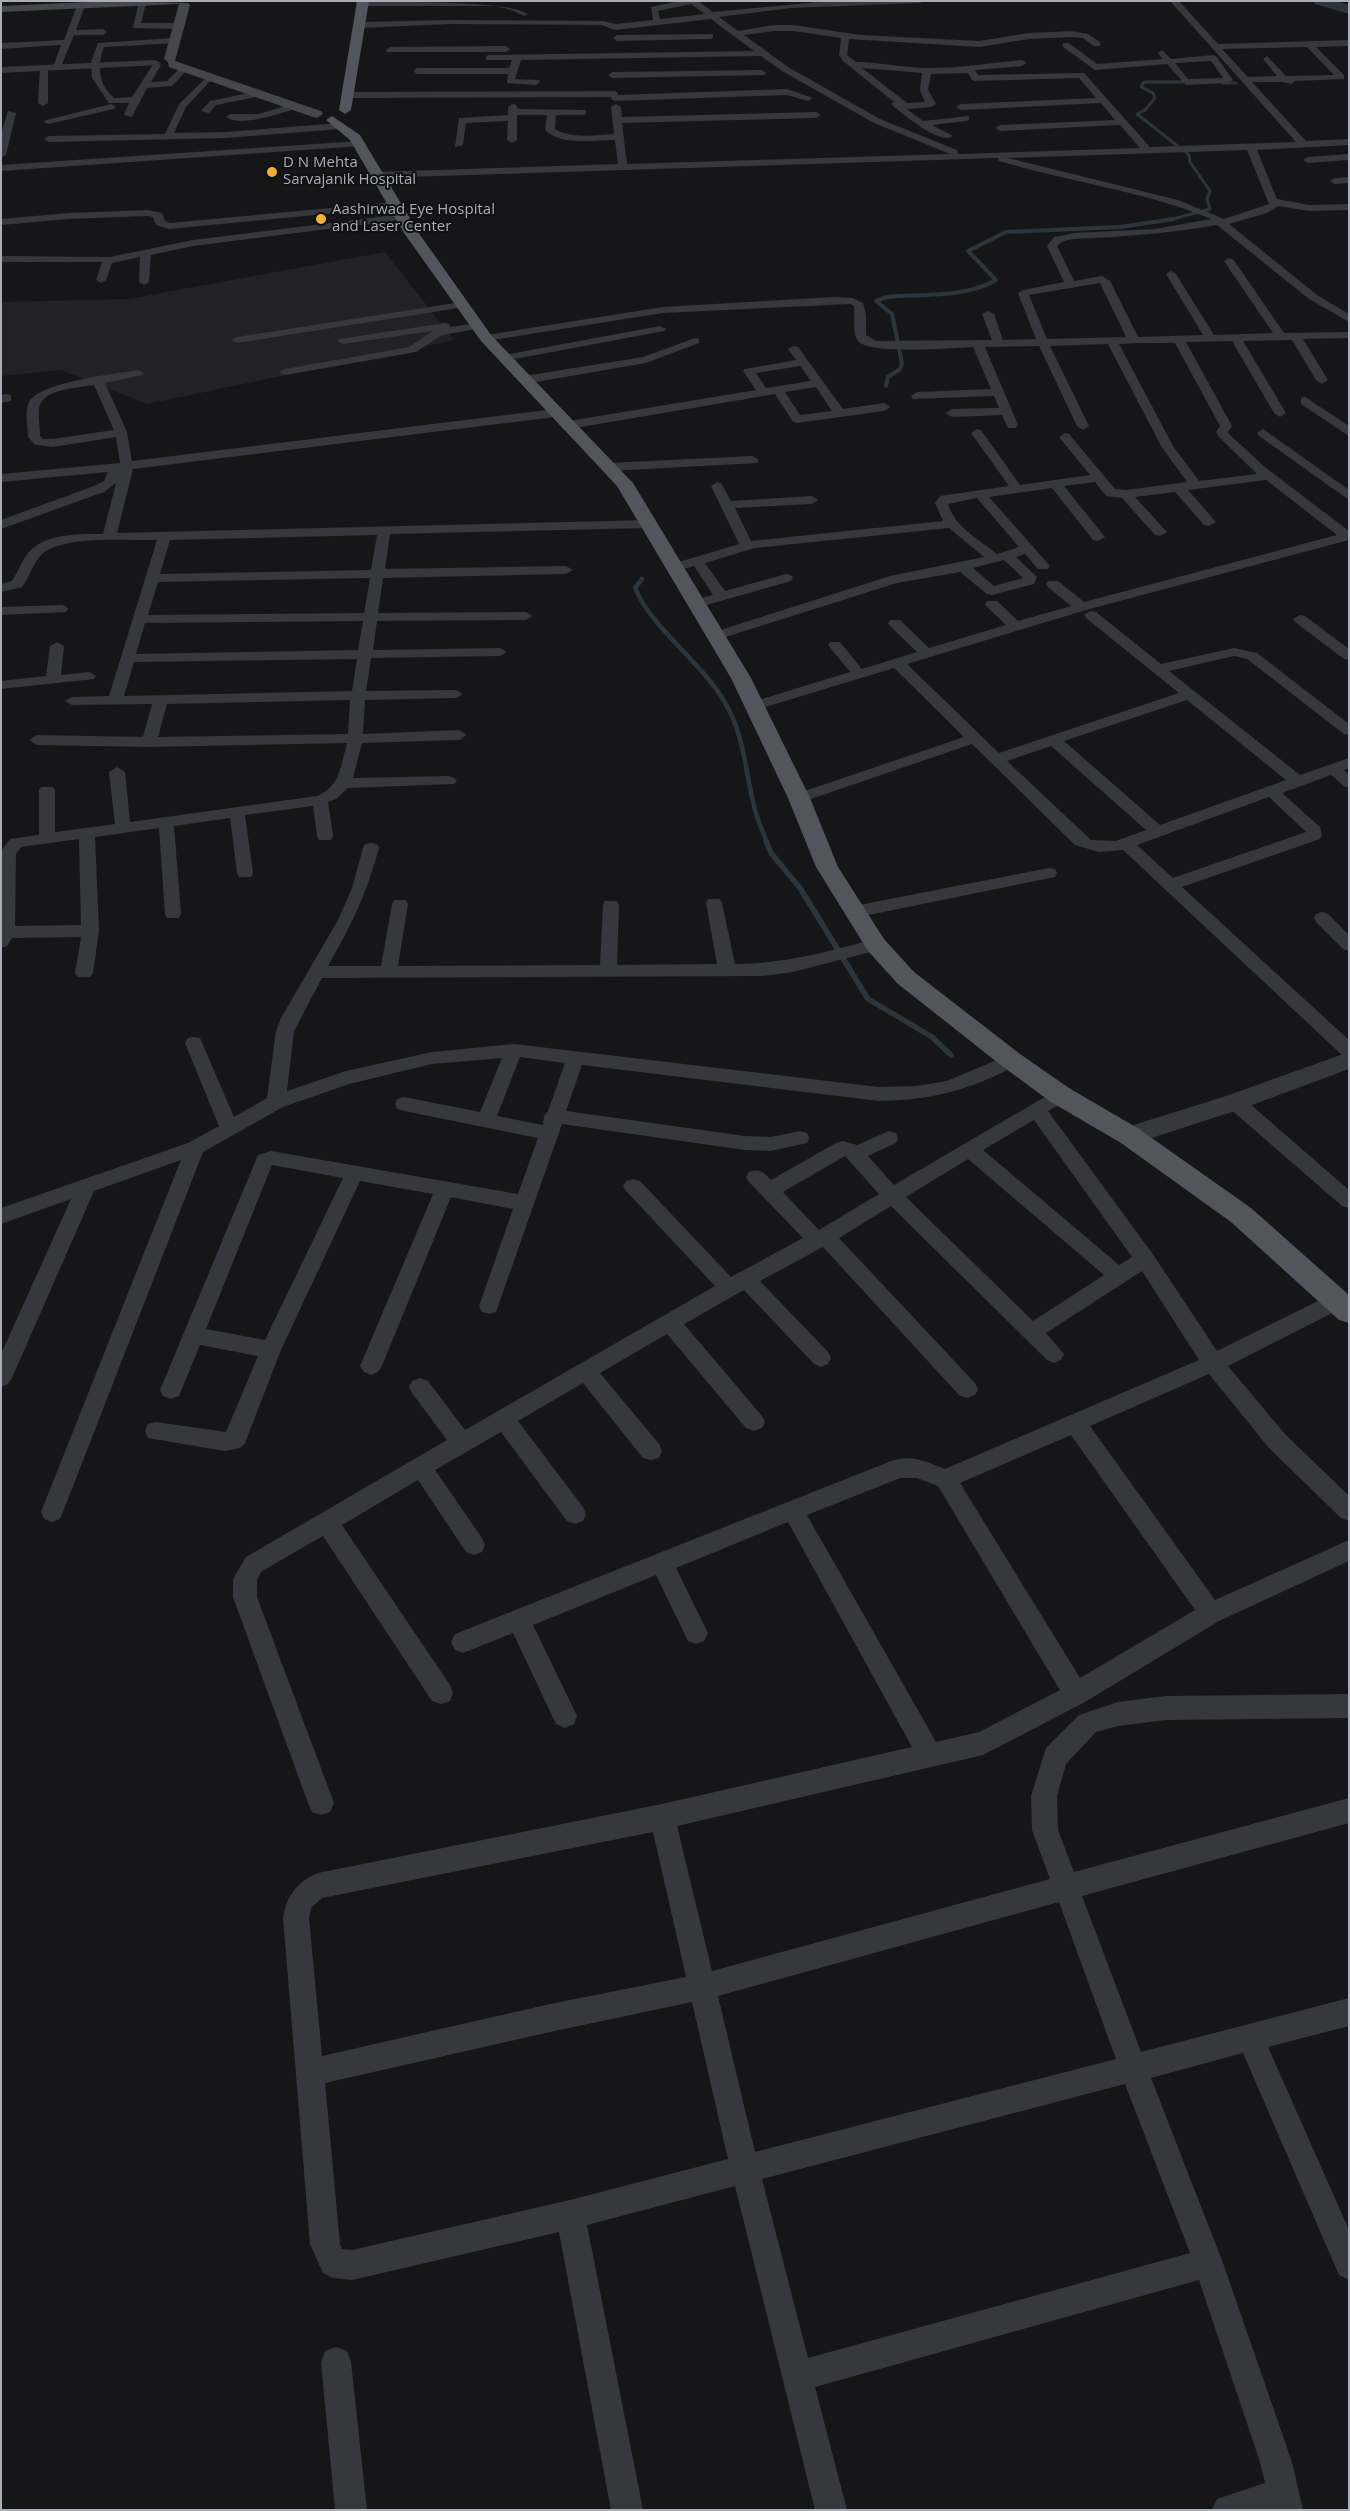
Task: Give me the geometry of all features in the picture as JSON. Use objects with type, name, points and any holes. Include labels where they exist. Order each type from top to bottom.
[{"type":"main road","points":[[1,9],[181,2],[171,61]]},
{"type":"main road","points":[[346,125],[348,95],[362,38],[359,25],[363,3]]},
{"type":"main road","points":[[156,64],[160,60],[171,61],[185,68],[317,114],[331,108],[346,125],[398,211],[461,306],[524,380],[624,483],[741,678],[799,798],[827,868],[876,946],[906,978],[1010,1060],[1060,1095],[1130,1136],[1186,1174],[1241,1215],[1343,1306]]},
{"type":"street","points":[[656,21],[654,9],[692,1],[786,70],[877,121],[965,156]]},
{"type":"street","points":[[359,25],[451,22],[603,23],[610,26],[712,15],[765,5],[812,6],[836,2],[920,1]]},
{"type":"street","points":[[1174,1],[1215,47],[1232,61],[1245,80],[1304,145]]},
{"type":"street","points":[[142,3],[136,26],[178,26]]},
{"type":"street","points":[[363,3],[501,5],[515,8],[524,14]]},
{"type":"street","points":[[399,16],[400,4]]},
{"type":"street","points":[[419,16],[422,4]]},
{"type":"street","points":[[57,67],[81,6]]},
{"type":"street","points":[[723,24],[784,16]]},
{"type":"street","points":[[610,26],[608,47],[609,79],[614,96],[623,167]]},
{"type":"street","points":[[735,34],[774,28],[793,28],[841,36],[979,44],[1029,36],[1071,34],[1085,36],[1097,44]]},
{"type":"street","points":[[921,41],[932,29]]},
{"type":"street","points":[[70,33],[103,32]]},
{"type":"street","points":[[489,58],[517,58],[710,36]]},
{"type":"street","points":[[841,36],[843,55],[907,106],[931,104],[924,90],[927,71]]},
{"type":"street","points":[[841,36],[838,58],[840,61],[921,124],[948,136]]},
{"type":"street","points":[[108,103],[94,74],[93,65],[104,44],[174,41]]},
{"type":"street","points":[[1,46],[67,42]]},
{"type":"street","points":[[1215,47],[1349,43]]},
{"type":"street","points":[[1267,59],[1288,81],[1342,80],[1309,44]]},
{"type":"street","points":[[1066,45],[1095,67],[1169,61],[1232,61]]},
{"type":"street","points":[[1257,60],[1285,58],[1277,45]]},
{"type":"street","points":[[390,50],[608,47],[762,53]]},
{"type":"street","points":[[1159,49],[1186,82],[1229,80],[1203,48]]},
{"type":"street","points":[[517,58],[510,79],[513,82],[546,82]]},
{"type":"street","points":[[964,85],[972,72],[970,68],[973,66],[1022,63]]},
{"type":"street","points":[[1,70],[156,64],[135,100],[129,116]]},
{"type":"street","points":[[855,65],[880,65],[927,71],[972,72],[979,78],[1081,75],[1147,150]]},
{"type":"street","points":[[43,103],[44,68]]},
{"type":"street","points":[[145,85],[169,84],[185,68]]},
{"type":"street","points":[[417,71],[512,71]]},
{"type":"street","points":[[609,79],[762,73]]},
{"type":"street","points":[[1028,76],[1037,90]]},
{"type":"street","points":[[168,137],[182,106],[210,77]]},
{"type":"street","points":[[1245,80],[1284,78]]},
{"type":"street","points":[[439,94],[443,83]]},
{"type":"street","points":[[514,97],[787,92],[808,98]]},
{"type":"street","points":[[206,111],[213,103],[258,94]]},
{"type":"street","points":[[348,95],[439,94],[577,100]]},
{"type":"street","points":[[512,140],[514,97]]},
{"type":"street","points":[[48,121],[108,103],[135,100]]},
{"type":"street","points":[[1000,129],[1104,100]]},
{"type":"street","points":[[231,117],[258,117],[293,107]]},
{"type":"street","points":[[961,107],[1000,129],[1147,150],[1349,142]]},
{"type":"street","points":[[552,112],[550,130],[552,133],[564,136],[619,137]]},
{"type":"street","points":[[458,145],[462,120],[552,112],[582,112]]},
{"type":"street","points":[[1,155],[11,113]]},
{"type":"street","points":[[617,120],[816,114]]},
{"type":"street","points":[[921,124],[966,118]]},
{"type":"street","points":[[1000,129],[1123,122]]},
{"type":"street","points":[[49,139],[226,135],[346,125]]},
{"type":"street","points":[[1,168],[346,125]]},
{"type":"street","points":[[990,155],[1000,129]]},
{"type":"street","points":[[1070,283],[1052,246],[1058,239],[1075,236],[1155,232],[1272,208],[1274,202],[1252,147]]},
{"type":"street","points":[[376,175],[990,155],[1028,168],[1195,209],[1218,220],[1313,297],[1349,319]]},
{"type":"street","points":[[1308,160],[1349,157]]},
{"type":"street","points":[[1335,180],[1349,180]]},
{"type":"street","points":[[1274,202],[1309,208],[1349,207]]},
{"type":"street","points":[[1,222],[69,216],[148,213],[158,215],[160,223],[169,226],[398,211]]},
{"type":"street","points":[[1,259],[99,258],[108,261],[193,243],[398,211]]},
{"type":"street","points":[[144,282],[146,254]]},
{"type":"street","points":[[101,280],[108,261]]},
{"type":"street","points":[[1229,262],[1282,338]]},
{"type":"street","points":[[1171,274],[1211,339]]},
{"type":"street","points":[[1083,426],[1043,343],[1023,293],[1070,283],[1096,279],[1104,280],[1134,341]]},
{"type":"street","points":[[285,372],[412,350],[439,332],[479,329],[512,334],[663,310],[846,300],[859,305],[862,341],[868,344],[888,346],[1296,338],[1349,335]]},
{"type":"street","points":[[237,340],[461,306]]},
{"type":"street","points":[[988,314],[999,344]]},
{"type":"street","points":[[343,341],[479,329]]},
{"type":"street","points":[[504,358],[660,329]]},
{"type":"street","points":[[512,334],[528,354]]},
{"type":"street","points":[[1296,338],[1322,380]]},
{"type":"street","points":[[1236,339],[1280,413]]},
{"type":"street","points":[[1179,340],[1226,426],[1222,432],[1225,437],[1346,543]]},
{"type":"street","points":[[524,380],[646,360],[695,342]]},
{"type":"street","points":[[1112,342],[1167,446],[1196,485]]},
{"type":"street","points":[[978,345],[1012,425]]},
{"type":"street","points":[[794,348],[841,414]]},
{"type":"street","points":[[763,392],[749,371],[804,362]]},
{"type":"street","points":[[121,432],[46,443],[36,441],[33,403],[40,394],[51,390],[138,373]]},
{"type":"street","points":[[98,380],[121,432],[122,466],[109,537]]},
{"type":"street","points":[[1,478],[85,471],[562,419],[820,383]]},
{"type":"street","points":[[778,390],[797,419],[884,407]]},
{"type":"street","points":[[917,396],[998,392]]},
{"type":"street","points":[[946,394],[957,428]]},
{"type":"street","points":[[1305,401],[1349,432]]},
{"type":"street","points":[[952,413],[1006,411]]},
{"type":"street","points":[[977,433],[1018,489]]},
{"type":"street","points":[[1263,433],[1349,496]]},
{"type":"street","points":[[1065,437],[1108,492],[1126,494],[1268,476]]},
{"type":"street","points":[[85,471],[86,438]]},
{"type":"street","points":[[609,467],[753,460]]},
{"type":"street","points":[[1,525],[99,489],[110,483],[122,466]]},
{"type":"street","points":[[963,567],[992,591],[1030,580],[952,524],[942,510],[941,503],[945,499],[954,496],[1097,478]]},
{"type":"street","points":[[1055,483],[1098,537]]},
{"type":"street","points":[[717,486],[747,546]]},
{"type":"street","points":[[1178,487],[1209,522]]},
{"type":"street","points":[[979,493],[1043,566]]},
{"type":"street","points":[[1126,494],[1160,532]]},
{"type":"street","points":[[726,505],[812,500]]},
{"type":"street","points":[[1,588],[17,584],[32,557],[40,549],[68,540],[109,537],[649,524]]},
{"type":"street","points":[[674,568],[747,546],[785,539],[952,524]]},
{"type":"street","points":[[91,931],[3,937],[8,853],[16,842],[320,800],[330,796],[344,783],[355,740],[358,697],[384,531]]},
{"type":"street","points":[[115,700],[165,536]]},
{"type":"street","points":[[756,710],[860,674],[902,667],[926,654],[1016,627],[1086,611],[1346,543]]},
{"type":"street","points":[[716,636],[778,614],[895,579],[963,567],[1028,549]]},
{"type":"street","points":[[697,561],[722,597]]},
{"type":"street","points":[[152,578],[378,572],[566,570]]},
{"type":"street","points":[[696,604],[786,578]]},
{"type":"street","points":[[1053,584],[1298,782]]},
{"type":"street","points":[[992,604],[1016,627]]},
{"type":"street","points":[[1,611],[61,609]]},
{"type":"street","points":[[756,710],[1086,611]]},
{"type":"street","points":[[139,620],[526,616]]},
{"type":"street","points":[[1300,620],[1349,656]]},
{"type":"street","points":[[895,623],[926,654]]},
{"type":"street","points":[[835,644],[860,674]]},
{"type":"street","points":[[53,680],[57,646]]},
{"type":"street","points":[[127,658],[364,656],[500,652]]},
{"type":"street","points":[[1158,669],[1234,652],[1244,653],[1252,656],[1349,730]]},
{"type":"street","points":[[902,667],[1081,841],[1090,847],[1102,849],[1126,844],[1349,763]]},
{"type":"street","points":[[1,685],[90,676]]},
{"type":"street","points":[[72,700],[456,694]]},
{"type":"street","points":[[997,759],[1190,694]]},
{"type":"street","points":[[149,742],[161,700]]},
{"type":"street","points":[[37,740],[149,742],[355,740],[459,735]]},
{"type":"street","points":[[799,798],[975,738]]},
{"type":"street","points":[[1054,740],[1158,832]]},
{"type":"street","points":[[1333,769],[1349,783]]},
{"type":"street","points":[[116,772],[123,827]]},
{"type":"street","points":[[344,783],[449,781]]},
{"type":"street","points":[[47,790],[47,837]]},
{"type":"street","points":[[1171,885],[1314,835],[1314,831],[1271,791]]},
{"type":"street","points":[[320,800],[325,836]]},
{"type":"street","points":[[237,812],[245,873]]},
{"type":"street","points":[[166,821],[173,914]]},
{"type":"street","points":[[84,973],[89,953],[91,931],[87,832]]},
{"type":"street","points":[[1126,844],[1349,1051]]},
{"type":"street","points":[[276,1102],[285,1031],[290,1018],[346,920],[360,888],[371,848]]},
{"type":"street","points":[[854,912],[1049,873]]},
{"type":"street","points":[[714,903],[727,970]]},
{"type":"street","points":[[389,971],[400,904]]},
{"type":"street","points":[[608,970],[612,905]]},
{"type":"street","points":[[1322,918],[1349,945]]},
{"type":"street","points":[[318,972],[764,970],[876,946]]},
{"type":"street","points":[[194,1044],[229,1127]]},
{"type":"street","points":[[1,1216],[195,1148],[276,1102],[346,1078],[432,1058],[514,1050],[879,1094],[915,1094],[949,1088],[979,1078],[1010,1060]]},
{"type":"street","points":[[486,1121],[514,1050]]},
{"type":"street","points":[[490,1306],[551,1124],[576,1056]]},
{"type":"street","points":[[1130,1136],[1235,1102],[1349,1060]]},
{"type":"street","points":[[321,1803],[245,1597],[243,1583],[246,1574],[254,1564],[670,1323],[821,1238],[891,1194],[1060,1095]]},
{"type":"street","points":[[1235,1102],[1349,1201]]},
{"type":"street","points":[[404,1104],[486,1121],[551,1124],[761,1145],[800,1138]]},
{"type":"street","points":[[1037,1110],[1145,1259],[1212,1363],[1277,1441],[1349,1511]]},
{"type":"street","points":[[855,1154],[889,1138]]},
{"type":"street","points":[[52,1512],[195,1148]]},
{"type":"street","points":[[769,1191],[843,1148],[850,1149],[891,1194],[1054,1354]]},
{"type":"street","points":[[969,1149],[1118,1276]]},
{"type":"street","points":[[171,1390],[264,1160],[271,1158],[355,1172],[524,1204]]},
{"type":"street","points":[[156,1431],[225,1442],[232,1441],[237,1436],[271,1350],[355,1172]]},
{"type":"street","points":[[756,1177],[821,1238],[966,1389]]},
{"type":"street","points":[[633,1186],[821,1358]]},
{"type":"street","points":[[1,1378],[86,1187]]},
{"type":"street","points":[[371,1366],[445,1188]]},
{"type":"street","points":[[1032,1332],[1145,1259]]},
{"type":"street","points":[[946,1479],[1343,1306]]},
{"type":"street","points":[[670,1323],[754,1422]]},
{"type":"street","points":[[192,1335],[271,1350]]},
{"type":"street","points":[[586,1372],[651,1451]]},
{"type":"street","points":[[420,1387],[462,1443]]},
{"type":"street","points":[[504,1420],[575,1514]]},
{"type":"street","points":[[1075,1423],[1211,1614]]},
{"type":"street","points":[[421,1467],[474,1545]]},
{"type":"street","points":[[463,1642],[900,1468],[917,1468],[946,1479],[1076,1694]]},
{"type":"street","points":[[793,1510],[930,1756]]},
{"type":"street","points":[[327,1522],[441,1693]]},
{"type":"street","points":[[1349,1550],[1211,1614],[1076,1694],[982,1743],[662,1817],[318,1886],[307,1892],[298,1904],[296,1918],[325,2244],[333,2263],[352,2265],[570,2215],[1349,2012]]},
{"type":"street","points":[[662,1563],[696,1632]]},
{"type":"street","points":[[519,1620],[565,1716]]},
{"type":"street","points":[[1228,2510],[1285,2502],[1276,2462],[1208,2263],[1133,2068],[1046,1830],[1044,1796],[1055,1757],[1088,1724],[1118,1714],[1166,1708],[1349,1706]]},
{"type":"street","points":[[309,2074],[550,2018],[701,1987],[1349,1810]]},
{"type":"street","points":[[662,1817],[744,2169],[799,2376],[831,2510]]},
{"type":"street","points":[[1250,2038],[1349,2265]]},
{"type":"street","points":[[570,2215],[626,2510]]},
{"type":"street","points":[[799,2376],[1208,2263]]},
{"type":"street","points":[[336,2362],[351,2510]]},
{"type":"shaded area","points":[[385,252],[454,340],[147,404],[61,370],[1,376],[1,302],[128,299]]},
{"type":"waterway","points":[[1320,1],[1349,10]]},
{"type":"waterway","points":[[1171,219],[1210,209],[1207,199],[1210,191],[1190,162],[1189,155],[1137,114],[1145,110],[1155,98],[1153,93],[1141,87],[1144,82],[1192,82]]},
{"type":"waterway","points":[[1222,83],[1236,83]]},
{"type":"waterway","points":[[886,386],[888,377],[900,369],[902,363],[892,314],[876,301],[887,297],[943,294],[971,290],[996,280],[968,251],[1006,232],[1120,227],[1171,219]]},
{"type":"waterway","points":[[642,579],[635,588],[642,602],[664,631],[703,672],[731,714],[744,754],[755,810],[767,842]]},
{"type":"waterway","points":[[766,841],[771,853],[800,888],[868,999],[932,1037],[951,1055]]},
{"type":"place","name":"D N Mehta Sarvajanik Hospital","points":[[272,172]]},
{"type":"place","name":"Aashirwad Eye Hospital and Laser Center","points":[[321,219]]}]
